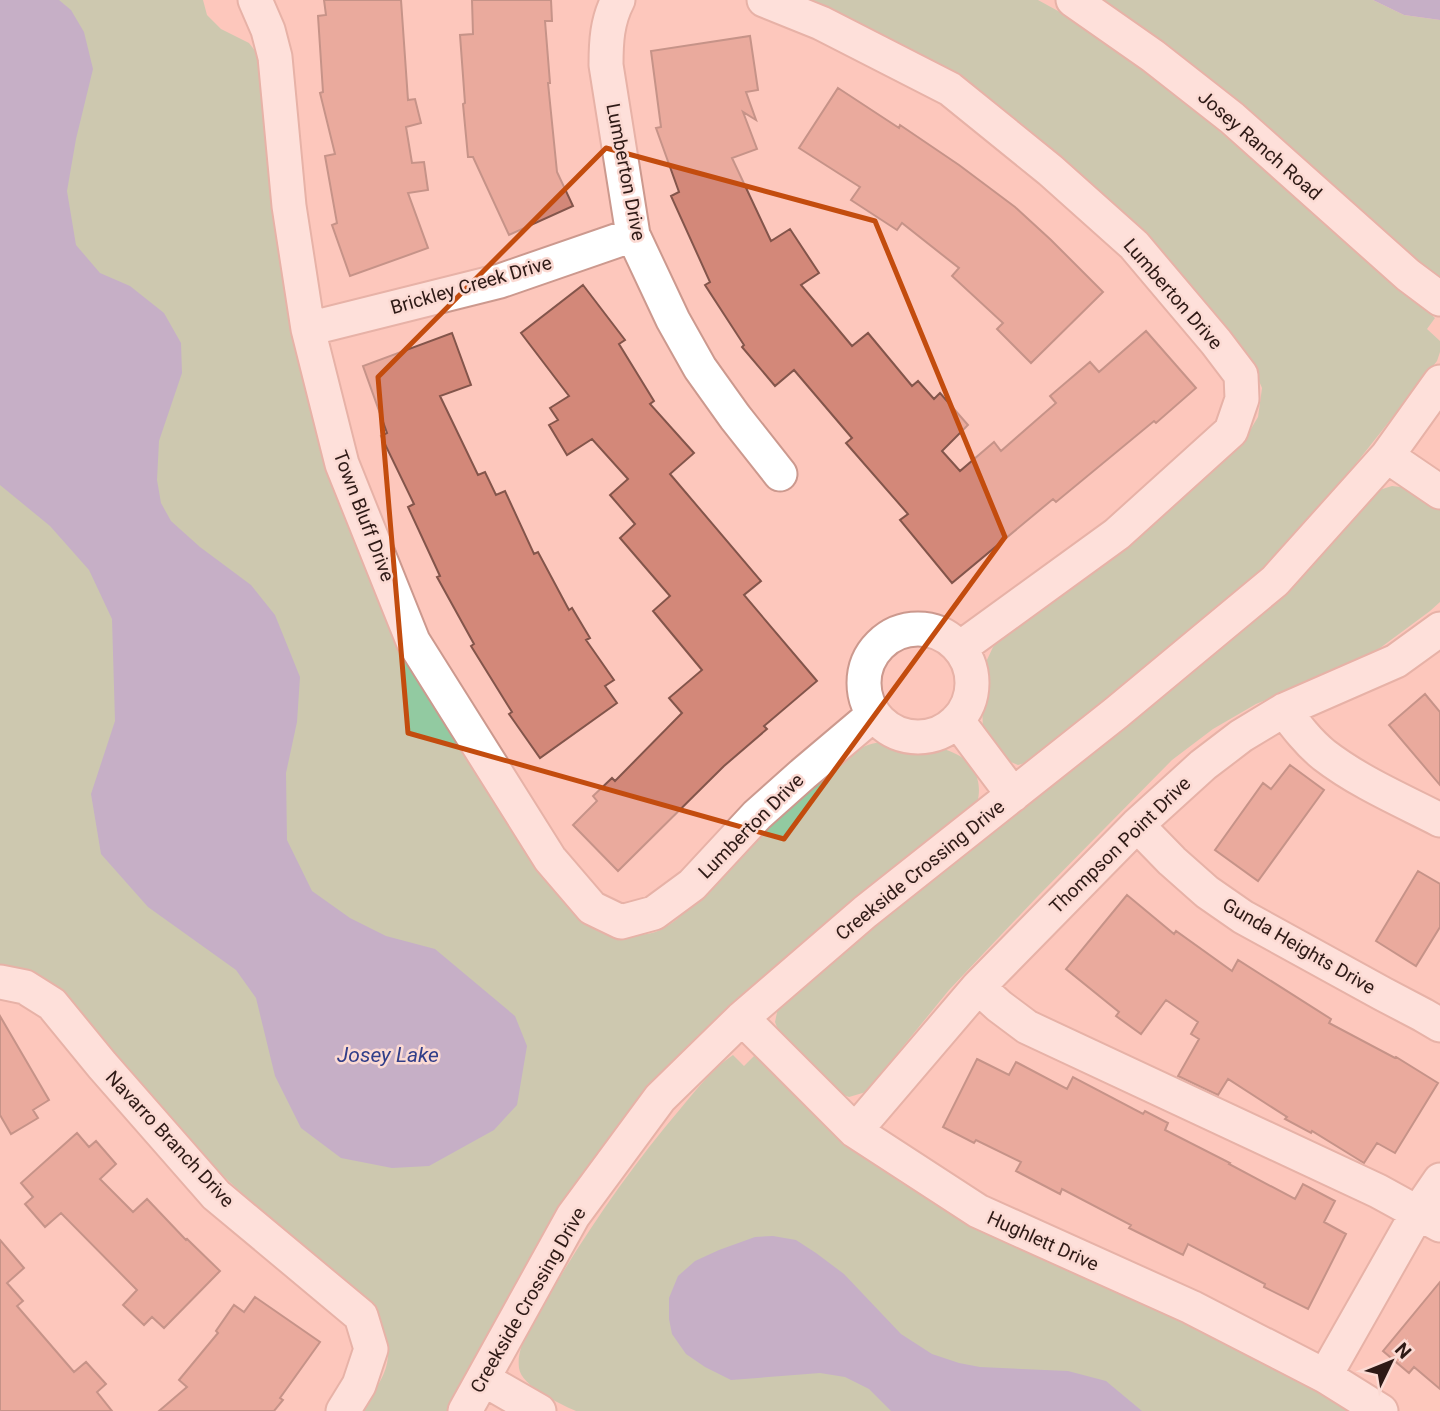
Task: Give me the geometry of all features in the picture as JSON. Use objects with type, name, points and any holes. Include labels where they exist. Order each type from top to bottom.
[{"type":"street","name":"Town Bluff Drive","points":[[255,0],[268,30],[275,57],[289,206],[308,330],[342,464],[413,640],[550,859],[592,908],[621,922]]},
{"type":"street","name":"Lumberton Drive","points":[[618,0],[610,14],[606,42],[607,65],[633,235],[673,320],[700,368],[780,474]]},
{"type":"street","name":"Lumberton Drive","points":[[764,0],[821,23],[950,89],[1050,170],[1134,245],[1241,375],[1242,399],[1231,431],[1117,534],[960,648]]},
{"type":"street","name":"Josey Ranch Road","points":[[1073,0],[1153,56],[1232,118],[1408,275],[1440,299]]},
{"type":"street","name":"Brickley Creek Drive","points":[[308,330],[500,281],[633,235]]},
{"type":"street","name":"Creekside Crossing Drive","points":[[465,1411],[573,1216],[660,1098],[741,1018],[865,912],[1116,713],[1275,581],[1387,456],[1440,382]]},
{"type":"street","points":[[1387,456],[1440,492]]},
{"type":"street","points":[[910,629],[929,630],[946,636],[960,648],[972,677],[969,700],[957,720],[942,731],[924,737],[905,735],[888,727],[874,715],[866,698],[864,679],[868,662],[878,646],[893,635],[910,629]]},
{"type":"street","name":"Thompson Point Drive","points":[[855,1131],[978,986],[1137,825],[1203,765],[1241,736],[1284,710],[1396,661],[1440,629]]},
{"type":"street","points":[[1284,710],[1304,736],[1324,755],[1351,773],[1440,820]]},
{"type":"street","name":"Lumberton Drive","points":[[621,922],[654,913],[692,885],[757,815],[874,715]]},
{"type":"street","points":[[957,720],[1013,795]]},
{"type":"street","name":"Gunda Heights Drive","points":[[1137,825],[1207,892],[1243,917],[1440,1025]]},
{"type":"street","name":"Navarro Branch Drive","points":[[13,984],[52,1004],[216,1195],[361,1316],[371,1349],[359,1385],[342,1411]]},
{"type":"street","points":[[978,986],[1027,1027],[1378,1191],[1429,1219]]},
{"type":"street","name":"Hughlett Drive","points":[[741,1018],[855,1131],[978,1211],[1191,1307],[1325,1376],[1381,1411]]},
{"type":"street","points":[[1325,1376],[1429,1219],[1440,1180]]},
{"type":"street","points":[[483,1380],[539,1411]]},
{"type":"highlighted area","points":[[606,148],[875,221],[1005,537],[784,839],[408,733],[378,377]]},
{"type":"green space","points":[[0,0],[203,0],[207,15],[221,29],[249,43],[259,56],[382,597],[621,935],[652,933],[676,920],[775,816],[862,748],[886,742],[936,747],[963,758],[976,774],[979,788],[977,803],[814,934],[750,990],[518,1288],[448,1411],[360,1411],[382,1378],[388,1353],[382,1326],[366,1301],[234,1186],[188,1142],[61,989],[34,972],[4,966],[0,968]]},
{"type":"green space","points":[[802,0],[1038,0],[1069,17],[1139,66],[1195,110],[1435,318],[1427,329],[1440,341],[1437,361],[1305,528],[1242,591],[1035,760],[1018,765],[1006,760],[983,732],[982,702],[986,662],[993,647],[1009,630],[1243,442],[1258,417],[1262,388],[1251,362],[1168,258],[1095,186],[1022,124],[952,77]]},
{"type":"green space","points":[[1096,0],[1373,0],[1404,15],[1440,20],[1440,283]]},
{"type":"green space","points":[[1392,486],[1409,488],[1440,510],[1440,602],[1376,651],[1328,675],[1256,704],[1213,729],[1172,760],[949,990],[866,1092],[849,1097],[830,1090],[781,1038],[775,1022],[779,1003],[864,932],[1239,634],[1288,588],[1376,491]]},
{"type":"green space","points":[[756,1054],[852,1149],[949,1212],[1249,1351],[1359,1411],[576,1411],[542,1394],[521,1375],[520,1351],[531,1327],[575,1253],[643,1155],[706,1079],[733,1055],[744,1066]]},
{"type":"water","name":"Josey Lake","points":[[0,0],[59,0],[71,10],[84,32],[93,69],[67,191],[76,245],[100,273],[130,286],[164,313],[181,343],[182,373],[159,441],[157,480],[161,503],[171,521],[200,547],[251,585],[275,615],[300,677],[297,722],[286,773],[287,840],[312,891],[350,918],[386,936],[435,949],[515,1016],[527,1046],[517,1105],[494,1130],[429,1166],[392,1168],[341,1158],[301,1128],[275,1076],[256,998],[236,970],[148,907],[101,854],[91,794],[115,721],[112,619],[89,570],[50,526],[0,485]]},
{"type":"water","points":[[1373,0],[1440,0],[1440,20],[1404,15]]},
{"type":"water","points":[[773,1236],[796,1240],[816,1253],[844,1274],[901,1334],[932,1354],[980,1367],[1068,1371],[1106,1381],[1142,1411],[891,1411],[869,1389],[845,1377],[820,1373],[731,1380],[686,1354],[672,1334],[669,1298],[678,1276],[695,1261],[755,1237]]},
{"type":"building","points":[[324,0],[401,0],[408,100],[415,99],[421,123],[406,127],[412,163],[424,162],[428,190],[408,193],[428,248],[350,276],[332,225],[337,223],[325,156],[335,154],[320,93],[323,92],[318,16],[326,15]]},
{"type":"building","points":[[472,0],[551,0],[552,21],[545,21],[557,172],[573,206],[509,235],[473,157],[468,157],[460,35],[473,34]]},
{"type":"building","points":[[750,36],[758,90],[746,92],[756,120],[743,112],[757,149],[732,158],[771,241],[790,229],[819,273],[801,285],[852,346],[868,333],[912,386],[918,381],[934,399],[940,393],[968,425],[942,451],[960,471],[994,442],[1001,451],[1056,403],[1050,396],[1090,362],[1099,372],[1146,331],[1196,388],[1056,502],[1053,499],[952,583],[900,520],[908,514],[846,443],[852,438],[794,370],[775,386],[742,347],[744,345],[705,285],[710,282],[671,196],[679,192],[656,128],[661,127],[651,51]]},
{"type":"building","points":[[838,88],[899,128],[900,125],[1015,207],[1103,292],[1031,363],[997,329],[1003,323],[952,276],[959,268],[902,223],[897,230],[851,200],[860,187],[799,148]]},
{"type":"building","points":[[583,285],[625,340],[619,344],[654,401],[650,404],[694,453],[670,474],[761,581],[744,595],[817,681],[764,726],[767,729],[724,766],[618,871],[573,825],[597,801],[593,796],[612,778],[615,781],[682,713],[669,698],[702,670],[653,611],[670,596],[620,538],[635,524],[610,495],[628,479],[592,439],[567,455],[549,425],[558,420],[550,408],[569,396],[521,333]]},
{"type":"building","points":[[452,333],[471,385],[440,396],[478,475],[485,472],[496,495],[505,491],[534,554],[538,552],[569,610],[572,608],[590,638],[586,640],[614,680],[605,686],[617,703],[540,758],[509,714],[512,712],[471,646],[474,644],[437,577],[440,576],[408,507],[414,504],[381,436],[387,433],[363,366]]},
{"type":"building","points":[[1425,694],[1440,712],[1440,785],[1389,725]]},
{"type":"building","points":[[1290,765],[1324,790],[1258,881],[1215,850],[1263,783],[1271,789]]},
{"type":"building","points":[[1418,871],[1440,884],[1440,927],[1416,966],[1376,941]]},
{"type":"building","points":[[1127,895],[1174,934],[1176,931],[1232,971],[1238,960],[1331,1019],[1329,1023],[1396,1057],[1438,1083],[1395,1153],[1377,1143],[1364,1163],[1312,1131],[1311,1133],[1285,1119],[1287,1117],[1228,1079],[1218,1095],[1178,1076],[1199,1039],[1191,1034],[1198,1022],[1166,1000],[1141,1034],[1116,1016],[1119,1012],[1066,969]]},
{"type":"building","points":[[0,1016],[49,1100],[33,1110],[38,1118],[11,1134],[0,1115]]},
{"type":"building","points":[[977,1059],[1009,1075],[1016,1062],[1067,1089],[1073,1077],[1143,1114],[1145,1111],[1168,1123],[1165,1130],[1295,1199],[1303,1184],[1335,1201],[1324,1222],[1346,1234],[1308,1309],[1188,1244],[1183,1255],[1129,1228],[1131,1225],[1062,1189],[1060,1194],[1016,1171],[1021,1162],[943,1127]]},
{"type":"building","points":[[77,1133],[89,1147],[96,1141],[116,1164],[100,1179],[133,1212],[147,1199],[220,1271],[164,1328],[152,1317],[144,1325],[123,1305],[137,1290],[61,1213],[45,1227],[25,1204],[33,1197],[21,1183]]},
{"type":"building","points":[[0,1240],[24,1268],[7,1283],[23,1301],[17,1306],[74,1372],[86,1362],[106,1384],[97,1392],[112,1411],[0,1411]]},
{"type":"building","points":[[1440,1282],[1440,1389],[1414,1367],[1409,1373],[1383,1351]]},
{"type":"building","points":[[255,1297],[320,1342],[280,1398],[283,1400],[274,1411],[159,1411],[187,1387],[179,1380],[218,1333],[216,1331],[234,1305],[244,1312]]}]
